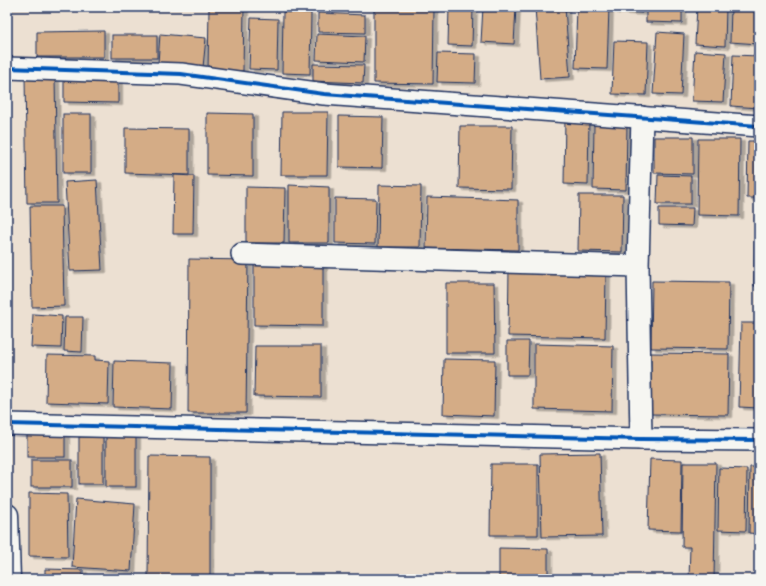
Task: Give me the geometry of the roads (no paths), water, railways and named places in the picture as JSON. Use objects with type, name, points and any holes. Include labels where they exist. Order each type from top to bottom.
[{"type":"highway","points":[[7,515],[9,579]]},
{"type":"street","points":[[7,68],[181,74],[324,94],[759,126]]},
{"type":"street","points":[[641,439],[638,266],[642,117]]},
{"type":"street","points":[[242,254],[638,266]]},
{"type":"street","points":[[7,424],[641,439],[759,440]]}]
